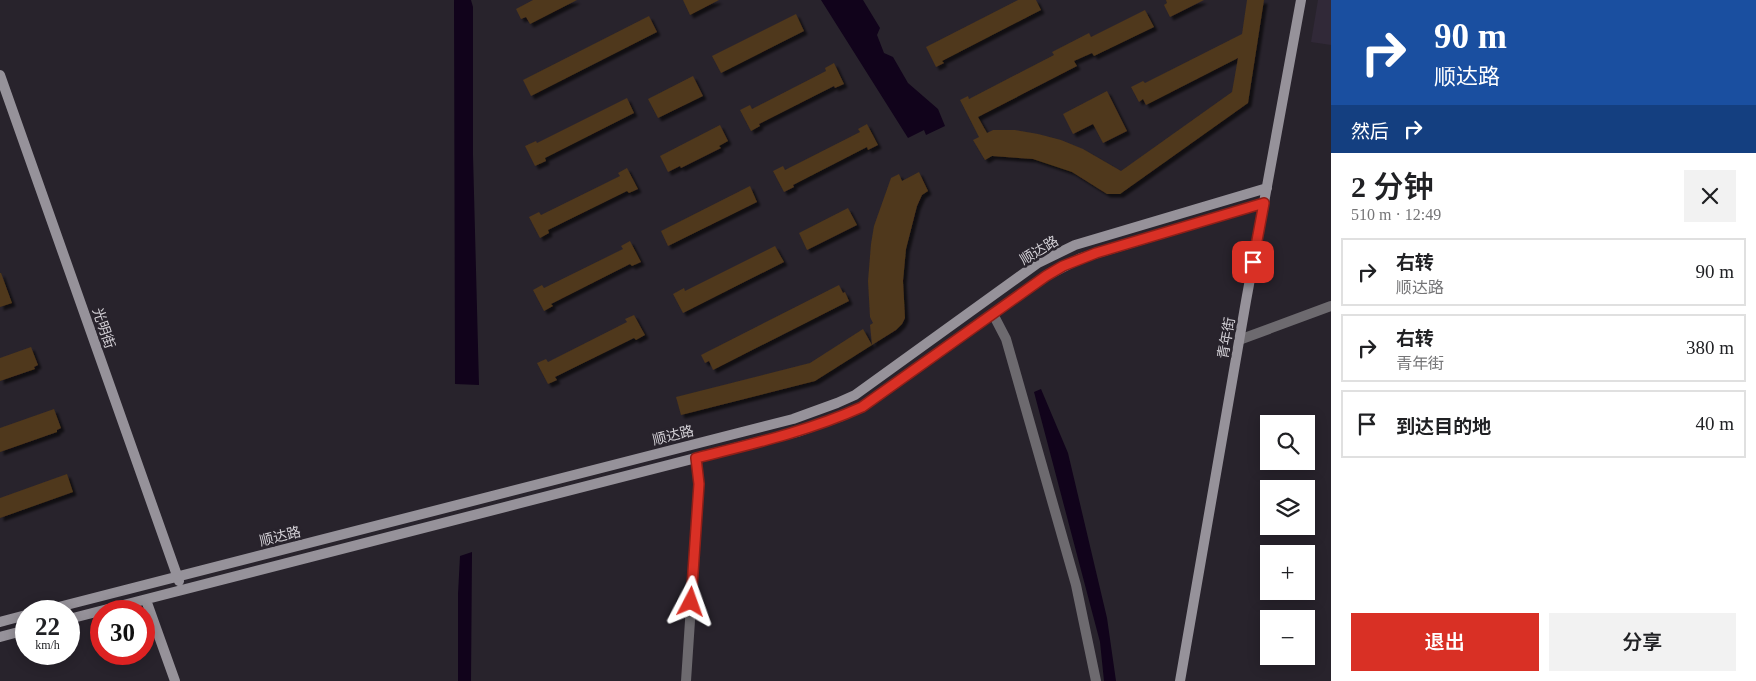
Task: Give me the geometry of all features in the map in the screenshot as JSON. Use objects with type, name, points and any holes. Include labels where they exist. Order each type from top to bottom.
[{"type":"main road","name":"青年街","points":[[1180,681],[1239,340],[1301,0]]},
{"type":"main road","name":"光明街","points":[[0,75],[182,590]]},
{"type":"main road","name":"顺达路","points":[[80,602],[784,421],[837,403],[855,395],[872,384],[1038,263],[1056,254],[1092,239],[1267,188]]},
{"type":"main road","name":"顺达路","points":[[146,600],[797,432],[862,407],[1046,276],[1080,258],[1264,203]]},
{"type":"main road","points":[[0,622],[15,619]]},
{"type":"main road","points":[[155,624],[176,681]]},
{"type":"main road","points":[[0,637],[15,633]]},
{"type":"street","points":[[1239,340],[1331,306]]},
{"type":"street","points":[[993,314],[1006,339],[1076,585],[1096,681]]},
{"type":"street","points":[[686,681],[699,484],[696,458]]},
{"type":"shaded area","points":[[454,0],[471,0],[473,7],[473,155],[479,385],[455,384]]},
{"type":"shaded area","points":[[821,0],[863,0],[880,28],[877,35],[884,53],[893,57],[908,83],[938,109],[945,126],[926,135],[924,130],[908,138]]},
{"type":"shaded area","points":[[1318,0],[1331,0],[1331,45],[1311,42]]},
{"type":"shaded area","points":[[1041,389],[1068,453],[1107,618],[1116,681],[1104,681],[1100,642],[1034,392]]},
{"type":"shaded area","points":[[472,552],[471,681],[458,681],[460,556]]},
{"type":"building","points":[[533,0],[577,0],[530,24],[526,17],[521,19],[516,9]]},
{"type":"building","points":[[683,0],[719,0],[690,15]]},
{"type":"building","points":[[1018,0],[1036,0],[1041,10],[942,61],[944,63],[936,67],[926,47]]},
{"type":"building","points":[[1166,0],[1204,0],[1170,17],[1164,5],[1167,3]]},
{"type":"building","points":[[1247,0],[1264,0],[1248,103],[1120,194],[1107,194],[1072,172],[1033,159],[992,156],[985,160],[973,140],[979,137],[960,100],[968,96],[969,99],[1054,55],[1052,52],[1089,33],[1091,37],[1145,10],[1154,27],[1094,56],[1092,53],[1074,61],[1077,66],[978,117],[987,133],[993,130],[1015,130],[1061,140],[1083,149],[1121,171],[1232,92],[1238,58],[1146,105],[1143,99],[1139,102],[1131,87],[1143,81],[1145,83],[1242,34]]},
{"type":"building","points":[[796,14],[804,31],[721,73],[712,56]]},
{"type":"building","points":[[649,16],[657,32],[531,96],[523,80]]},
{"type":"building","points":[[834,63],[844,84],[835,88],[834,86],[759,124],[760,126],[751,131],[740,110],[750,105],[752,109],[826,71],[825,68]]},
{"type":"building","points":[[693,76],[703,96],[658,118],[648,99]]},
{"type":"building","points":[[1107,91],[1127,131],[1103,143],[1093,124],[1073,134],[1063,114]]},
{"type":"building","points":[[627,98],[634,113],[545,158],[546,161],[535,166],[525,146],[536,141],[537,143]]},
{"type":"building","points":[[867,124],[878,145],[868,150],[867,147],[793,185],[794,187],[784,192],[773,171],[783,166],[785,170],[860,132],[858,129]]},
{"type":"building","points":[[720,125],[728,141],[719,146],[721,148],[681,168],[680,166],[668,172],[660,156]]},
{"type":"building","points":[[627,168],[638,189],[629,193],[627,191],[548,230],[549,233],[540,238],[529,217],[539,212],[541,215],[620,176],[618,173]]},
{"type":"building","points":[[919,172],[928,191],[922,195],[917,206],[906,249],[903,281],[905,318],[896,330],[872,345],[870,325],[873,323],[870,317],[868,281],[874,226],[891,178],[899,174],[902,181]]},
{"type":"building","points":[[750,186],[757,202],[668,246],[661,231]]},
{"type":"building","points":[[848,208],[857,225],[807,250],[799,233]]},
{"type":"building","points":[[630,241],[641,262],[632,266],[630,264],[551,304],[553,306],[544,311],[533,290],[542,285],[544,288],[623,249],[621,246]]},
{"type":"building","points":[[775,246],[784,262],[683,313],[673,294],[684,288],[685,291]]},
{"type":"building","points":[[0,273],[12,303],[0,307]]},
{"type":"building","points":[[839,285],[849,301],[713,370],[709,361],[705,363],[701,355]]},
{"type":"building","points":[[634,315],[645,335],[636,340],[634,338],[555,377],[557,380],[548,384],[537,363],[546,359],[548,362],[627,322],[625,319]]},
{"type":"building","points":[[863,329],[872,345],[815,381],[681,415],[676,397],[810,363]]},
{"type":"building","points":[[31,347],[38,365],[34,367],[35,369],[0,381],[0,358]]},
{"type":"building","points":[[54,409],[61,428],[57,432],[0,452],[0,428]]},
{"type":"building","points":[[67,474],[73,492],[0,518],[0,498]]},
{"type":"route","points":[[691,602],[699,484],[696,458],[797,432],[862,407],[1046,276],[1080,258],[1264,203],[1253,262]]}]
